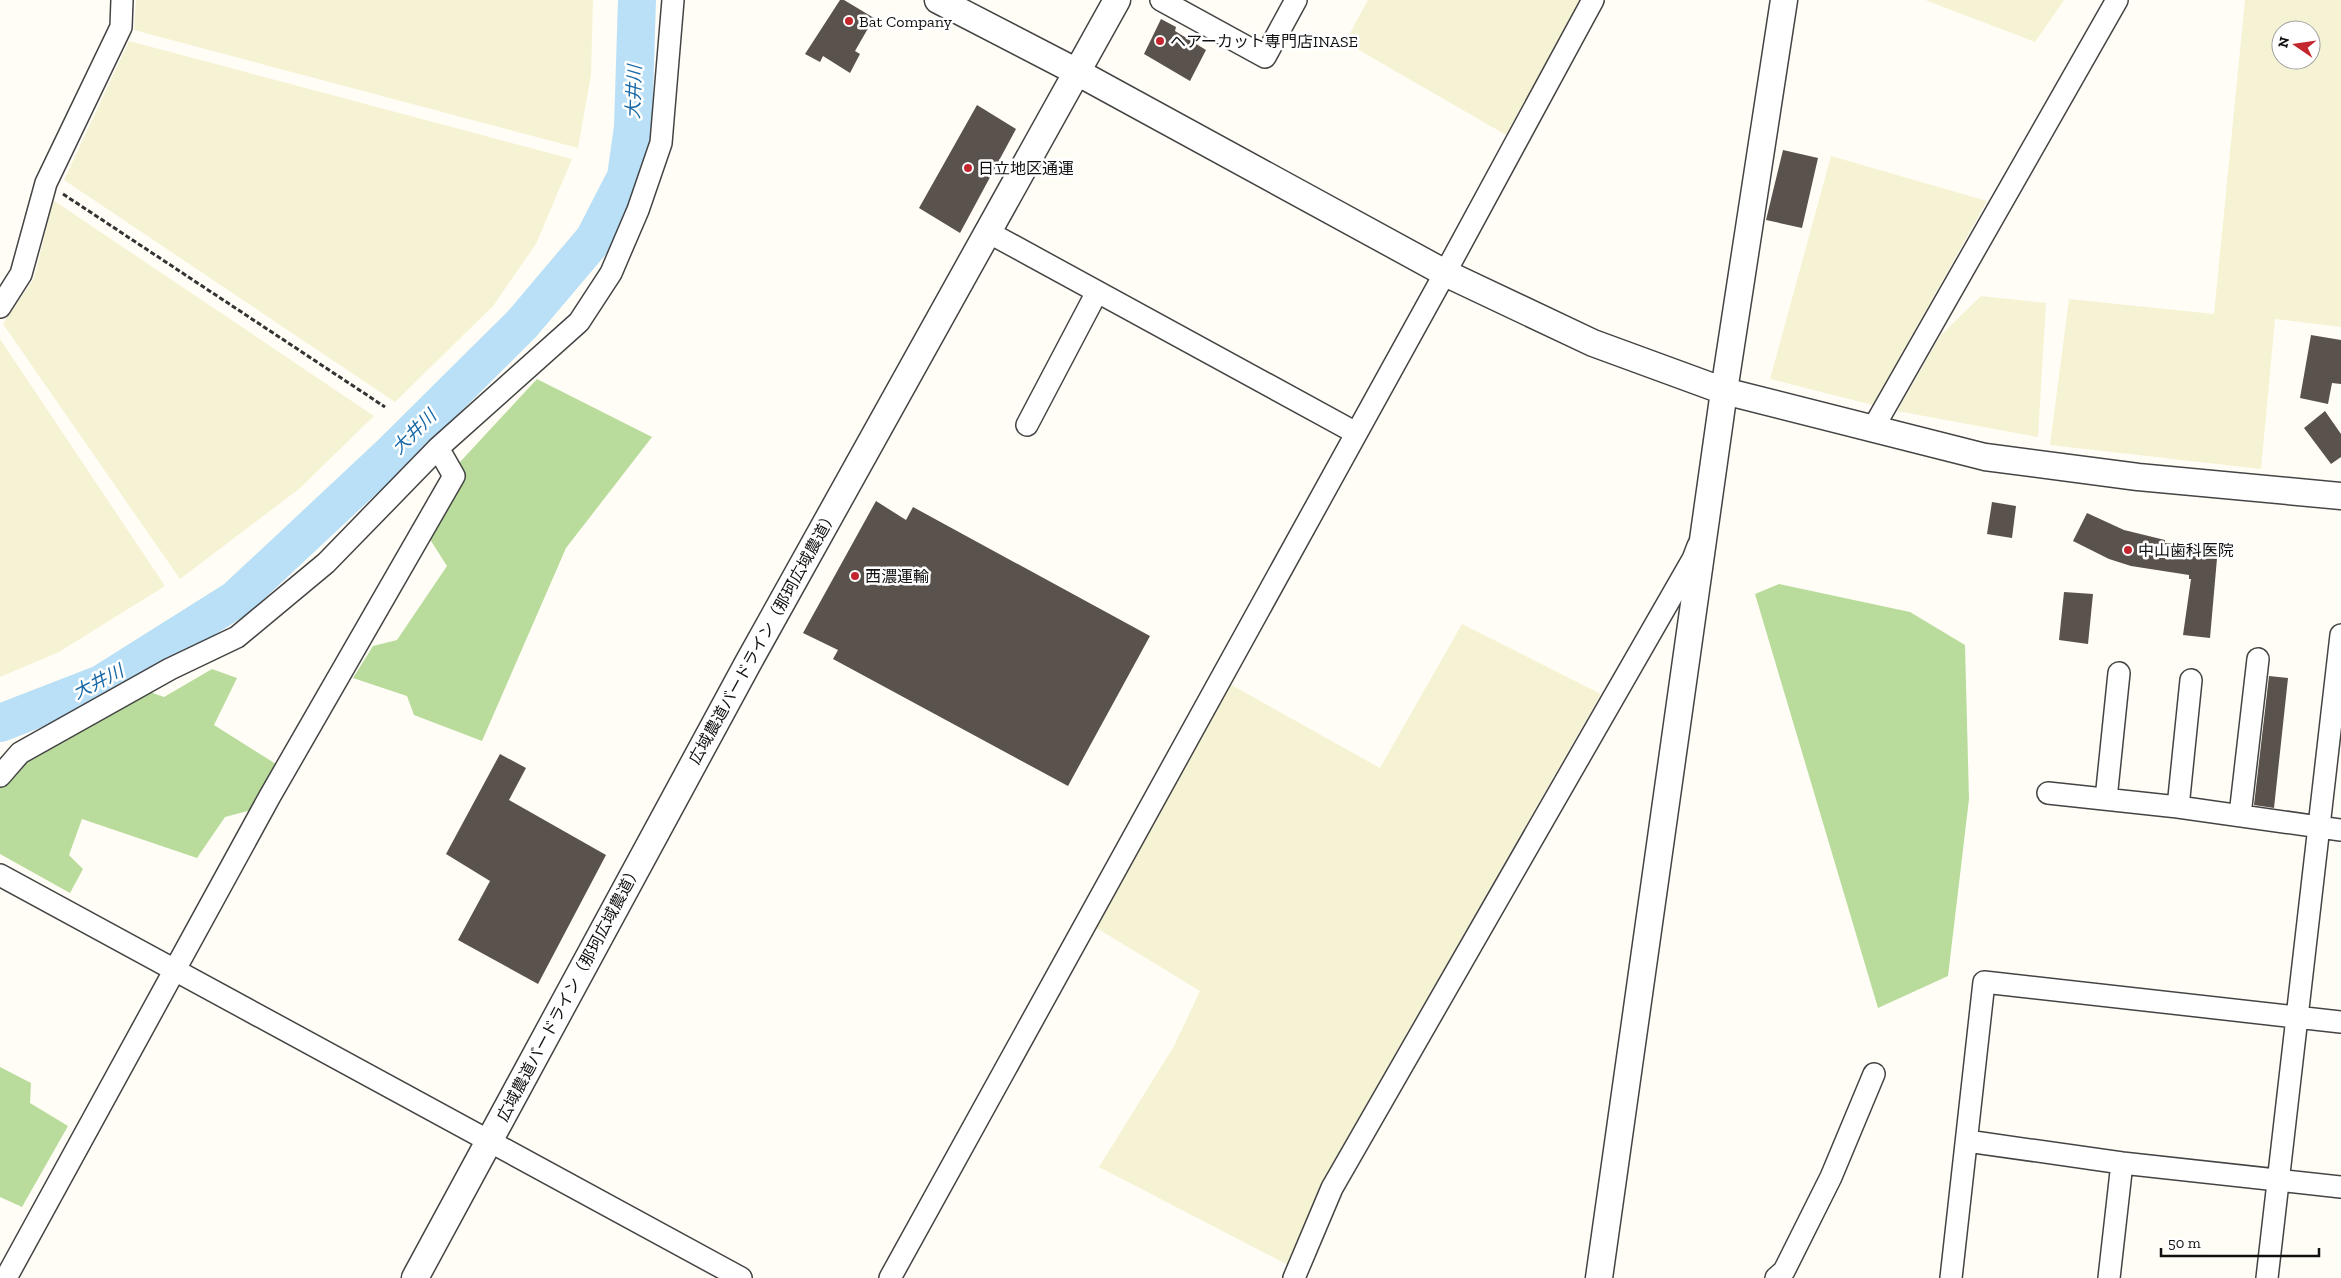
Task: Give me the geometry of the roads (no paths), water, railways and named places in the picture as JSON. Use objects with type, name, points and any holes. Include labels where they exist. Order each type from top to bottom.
[{"type":"street","points":[[0,307],[21,274],[46,183],[121,27],[122,0]]},
{"type":"street","points":[[0,776],[20,753],[170,668],[236,637],[326,562],[438,448],[579,322],[610,272],[638,210],[661,143],[673,0]]},
{"type":"street","points":[[938,0],[1078,72],[1445,273],[1593,343],[1724,391],[1872,430],[1985,457],[2138,477],[2341,496]]},
{"type":"street","name":"広域農道バードライン（那珂広域農道）","points":[[415,1278],[748,663],[1117,0]]},
{"type":"street","points":[[1161,0],[1265,57],[1296,0]]},
{"type":"street","points":[[890,1278],[1445,273],[1593,0]]},
{"type":"street","points":[[1599,1278],[1724,391],[1784,0]]},
{"type":"street","points":[[1872,430],[2117,0]]},
{"type":"street","points":[[988,232],[1356,434]]},
{"type":"street","points":[[1028,424],[1097,292]]},
{"type":"street","points":[[6,1278],[174,969],[454,476],[438,448]]},
{"type":"street","points":[[1299,1276],[1332,1188],[1693,559],[1705,525]]},
{"type":"street","points":[[2267,1278],[2341,635]]},
{"type":"street","points":[[2240,815],[2258,659]]},
{"type":"street","points":[[2106,799],[2120,673]]},
{"type":"street","points":[[2178,806],[2191,680]]},
{"type":"street","points":[[2048,793],[2178,806],[2341,830]]},
{"type":"street","points":[[0,875],[741,1278]]},
{"type":"street","points":[[1951,1278],[1984,982],[2341,1022]]},
{"type":"street","points":[[1776,1278],[1784,1271],[1831,1177],[1874,1074]]},
{"type":"street","points":[[1967,1141],[2122,1163],[2341,1187]]},
{"type":"street","points":[[2110,1278],[2122,1163]]},
{"type":"waterway","name":"大井川","points":[[0,723],[101,684],[236,599],[389,456],[522,324],[594,239],[626,177],[633,127],[637,0]]},
{"type":"place","name":"Bat Company","points":[[849,21]]},
{"type":"place","name":"ヘアーカット専門店INASE","points":[[1160,41]]},
{"type":"place","name":"日立地区通運","points":[[968,168]]},
{"type":"place","name":"中山歯科医院","points":[[2128,550]]},
{"type":"place","name":"西濃運輸","points":[[855,576]]}]
